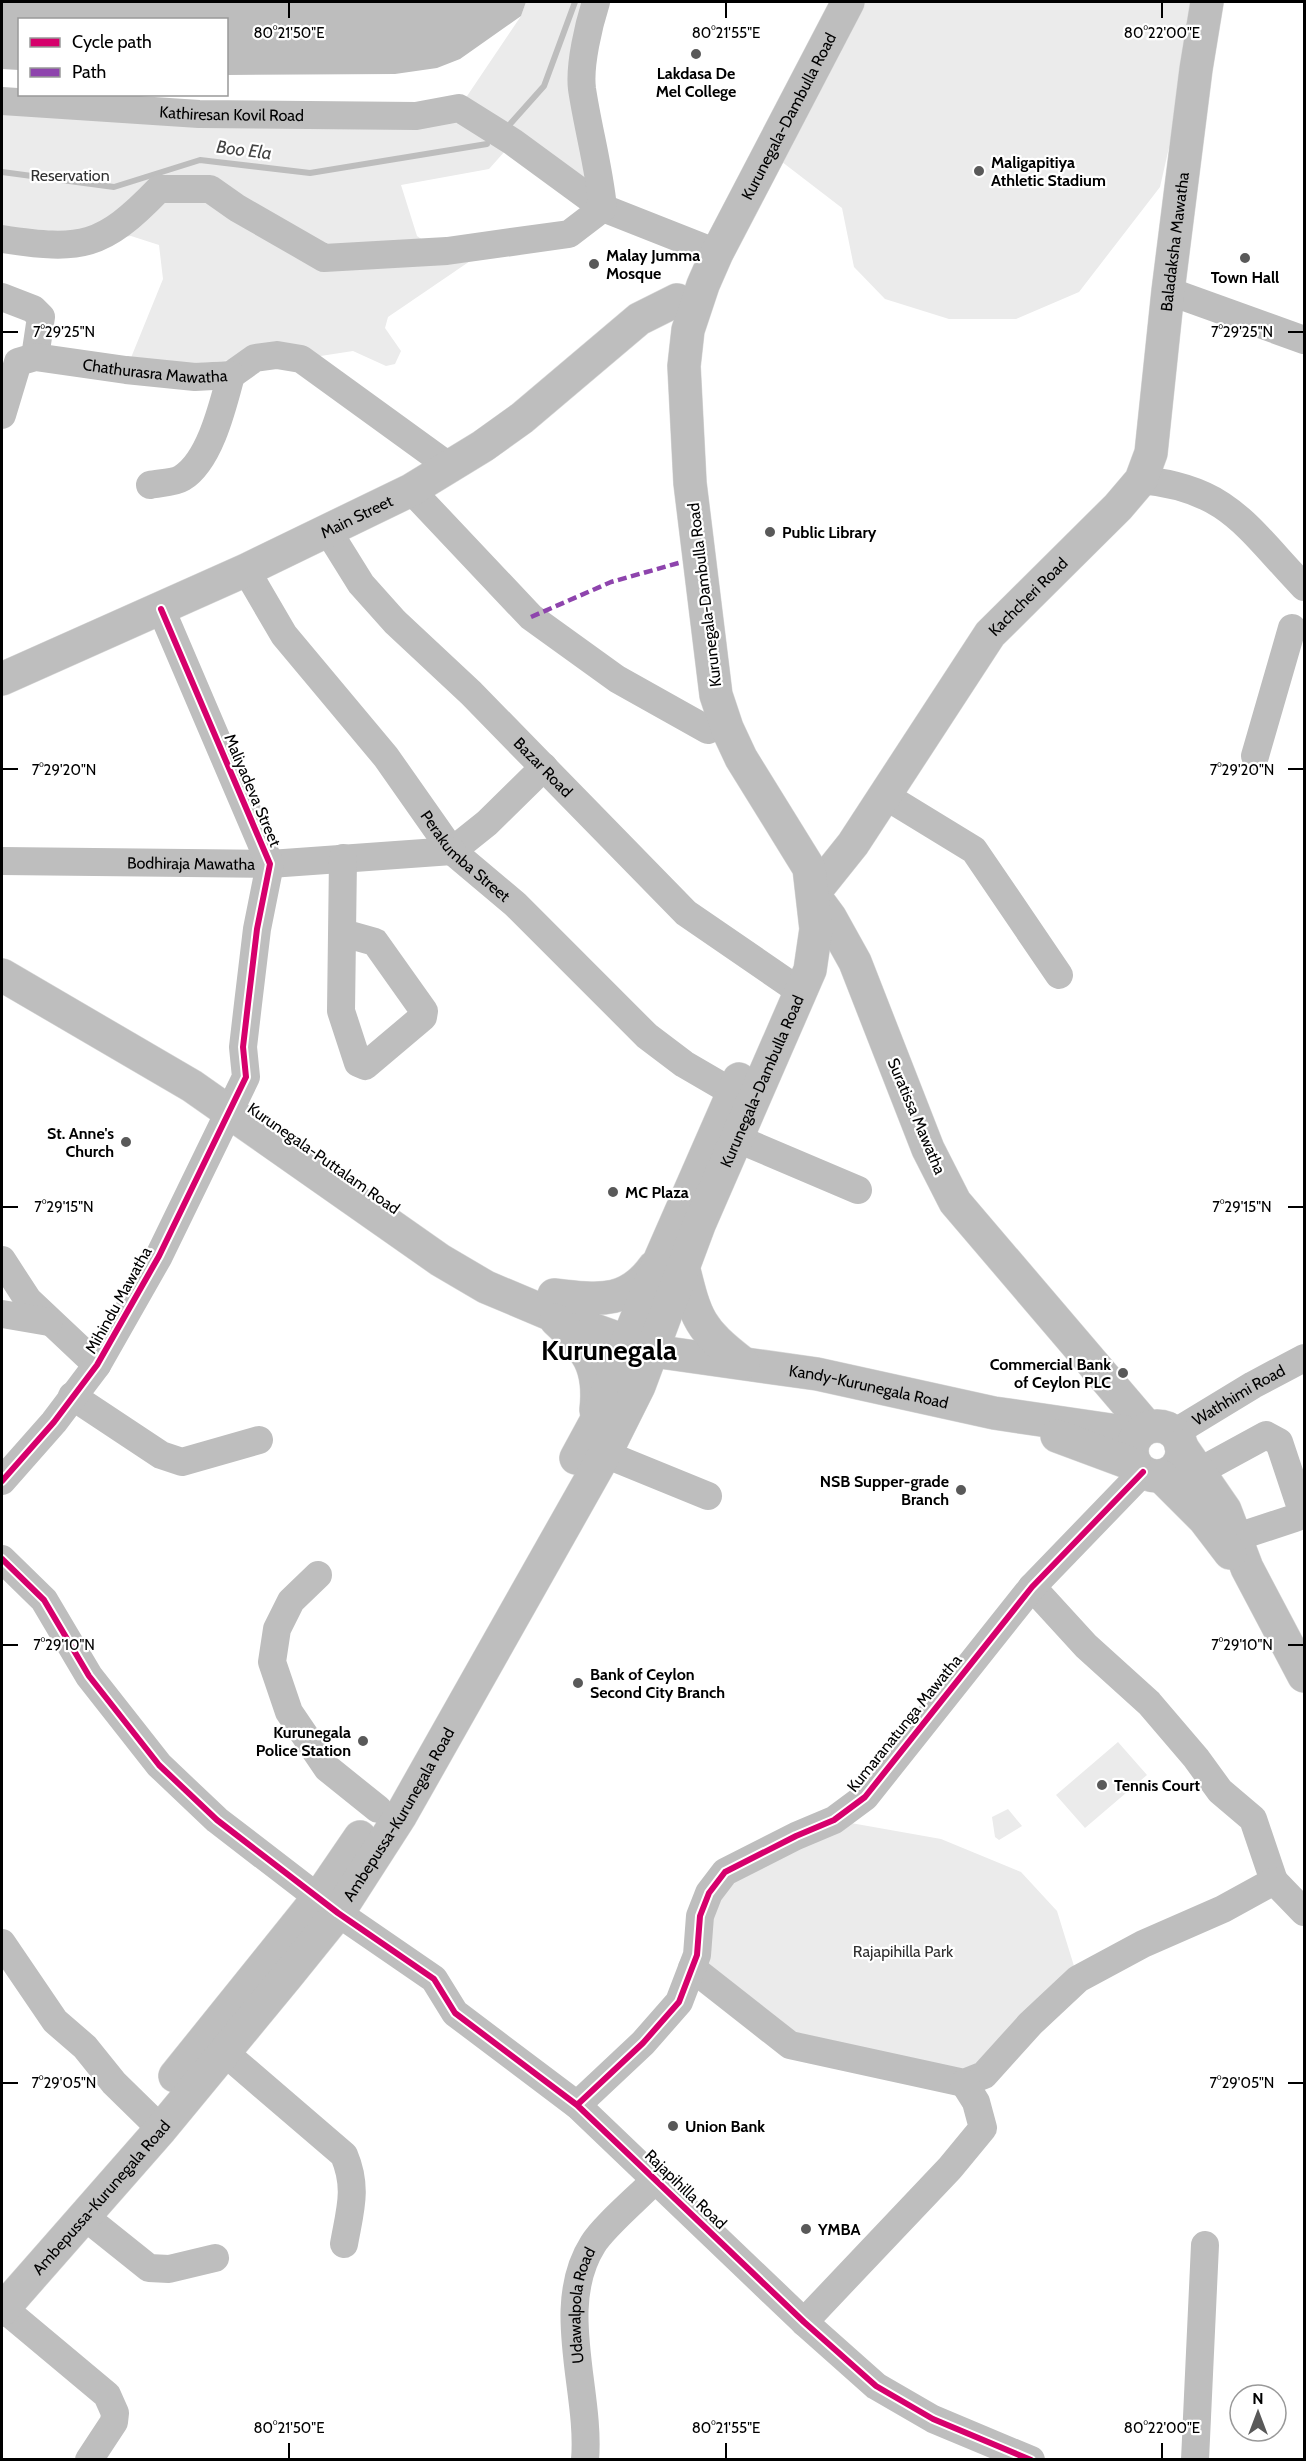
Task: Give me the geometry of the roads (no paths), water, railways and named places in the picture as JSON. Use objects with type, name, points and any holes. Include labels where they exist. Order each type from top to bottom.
[{"type":"main road","name":"Kurunegala-Dambulla Road","points":[[791,986],[810,970],[815,946],[812,880],[803,856],[751,774],[727,728],[716,695],[687,444],[684,366],[693,314],[708,251],[825,2]]},
{"type":"main road","name":"Kurunegala-Dambulla Road","points":[[644,1336],[672,1262],[791,986],[792,951],[796,926],[792,885],[778,851],[727,778],[708,730],[694,680],[669,444],[666,372],[669,335],[677,300],[708,251],[848,2]]},
{"type":"main road","name":"Baladaksha Mawatha","points":[[1141,480],[1151,453],[1168,291],[1196,69],[1208,2]]},
{"type":"main road","name":"Main Street","points":[[2,680],[246,570],[411,490],[450,467],[522,418],[639,319],[677,300]]},
{"type":"main road","name":"Kachcheri Road","points":[[813,894],[853,844],[990,634],[1118,507],[1141,480]]},
{"type":"main road","name":"Suratissa Mawatha","points":[[813,894],[830,916],[855,962],[928,1149],[955,1202],[1160,1453]]},
{"type":"main road","name":"Kurunegala-Puttalam Road","points":[[2,953],[172,1054],[232,1104],[452,1245],[530,1286],[552,1305],[644,1336]]},
{"type":"main road","name":"Kurunegala-Puttalam Road","points":[[2,975],[192,1086],[232,1104]]},
{"type":"main road","name":"Kurunegala-Dambulla Road","points":[[672,1262],[738,1139],[743,1098]]},
{"type":"main road","points":[[606,1436],[592,1360],[552,1305],[621,1296],[672,1262],[705,1331],[743,1363]]},
{"type":"main road","name":"Kandy-Kurunegala Road","points":[[644,1336],[743,1363],[817,1374],[1160,1453]]},
{"type":"main road","name":"Ambepussa-Kurunegala Road","points":[[2,2298],[84,2216],[153,2122],[224,2052],[428,1769],[606,1436],[644,1336]]},
{"type":"main road","points":[[606,1436],[664,1379],[698,1367],[743,1363]]},
{"type":"main road","name":"Ambepussa-Kurunegala Road","points":[[2,2298],[153,2122],[328,1905],[378,1809],[491,1613],[606,1436]]},
{"type":"main road","points":[[1160,1453],[1225,1510],[1246,1568],[1304,1675]]},
{"type":"main road","points":[[1160,1453],[1221,1544],[1246,1568]]},
{"type":"street","points":[[596,2],[587,44],[582,86],[600,175],[603,208]]},
{"type":"street","name":"Kathiresan Kovil Road","points":[[2,101],[199,114],[417,116],[459,108],[513,142],[603,208]]},
{"type":"street","points":[[2,239],[36,244],[68,245],[95,241],[129,221],[159,189],[210,189],[237,208],[324,258],[447,251],[569,234],[603,208]]},
{"type":"street","points":[[603,208],[708,251]]},
{"type":"street","points":[[1168,291],[1305,340]]},
{"type":"street","points":[[2,297],[33,309],[41,317],[35,357],[18,362],[2,415]]},
{"type":"street","name":"Chathurasra Mawatha","points":[[35,357],[195,377],[231,375],[255,358],[277,355],[301,359],[450,467]]},
{"type":"street","points":[[150,485],[182,478],[203,454],[217,427],[231,375]]},
{"type":"street","points":[[1141,480],[1168,483],[1200,492],[1227,507],[1305,587]]},
{"type":"street","points":[[411,490],[531,617],[617,679],[708,730]]},
{"type":"street","name":"Bazar Road","points":[[328,531],[361,584],[395,622],[544,767],[686,913],[791,986]]},
{"type":"street","name":"Perakumba Street","points":[[246,570],[284,635],[386,757],[452,851],[515,904],[647,1036],[684,1064],[743,1098]]},
{"type":"street","name":"Maliyadeva Street","points":[[161,609],[270,864],[257,929],[243,1047],[246,1077],[232,1104]]},
{"type":"street","points":[[1255,756],[1292,628]]},
{"type":"street","points":[[452,851],[487,823],[544,767]]},
{"type":"street","points":[[884,795],[974,850],[1059,975]]},
{"type":"street","name":"Bodhiraja Mawatha","points":[[2,861],[270,864],[452,851]]},
{"type":"street","points":[[343,858],[343,933]]},
{"type":"street","name":"Mihindu Mawatha","points":[[2,1481],[54,1422],[97,1365],[159,1256],[232,1104]]},
{"type":"street","points":[[738,1139],[858,1190]]},
{"type":"street","points":[[2,1260],[13,1281],[49,1322],[97,1365]]},
{"type":"street","points":[[2,1314],[49,1322]]},
{"type":"street","name":"Wathhimi Road","points":[[1160,1453],[1252,1384],[1305,1358]]},
{"type":"street","points":[[72,1396],[161,1455],[182,1462],[259,1440]]},
{"type":"street","points":[[1160,1453],[1266,1435],[1279,1442],[1301,1508],[1299,1514],[1295,1518],[1234,1538]]},
{"type":"street","points":[[606,1436],[708,1496]]},
{"type":"street","name":"Kumaranatunga Mawatha","points":[[577,2105],[643,2043],[679,2002],[697,1955],[700,1916],[709,1893],[725,1872],[795,1836],[834,1820],[865,1797],[1032,1587],[1160,1453]]},
{"type":"street","name":"Rajapihilla Road","points":[[2,1559],[44,1600],[89,1676],[159,1765],[232,1832],[328,1905],[434,1979],[455,2013],[577,2105],[804,2322],[876,2386],[933,2419],[1031,2460]]},
{"type":"street","points":[[318,1575],[291,1601],[277,1629],[272,1662],[289,1712],[327,1768],[378,1809]]},
{"type":"street","points":[[1032,1587],[1086,1646],[1149,1702],[1196,1758],[1220,1791],[1253,1819],[1274,1881],[1305,1912]]},
{"type":"street","points":[[692,1968],[790,2045],[964,2083],[984,2075],[1030,2024],[1078,1979],[1143,1944],[1223,1909],[1274,1881]]},
{"type":"street","points":[[2,1943],[55,2022],[85,2047],[153,2122]]},
{"type":"street","points":[[224,2052],[344,2155],[352,2173],[354,2190],[344,2244]]},
{"type":"street","points":[[804,2322],[950,2168],[983,2128],[976,2102],[964,2083]]},
{"type":"street","name":"Udawalpola Road","points":[[585,2460],[587,2436],[575,2349],[577,2282],[593,2244],[657,2179]]},
{"type":"street","points":[[84,2216],[149,2268],[169,2269],[216,2258]]},
{"type":"street","points":[[1195,2460],[1205,2245]]},
{"type":"street","points":[[2,2298],[112,2402],[114,2422],[89,2460]]},
{"type":"waterway","name":"Boo Ela","points":[[511,123],[544,86],[575,2]]},
{"type":"waterway","name":"Boo Ela","points":[[2,172],[114,187],[200,160],[310,173],[487,144]]},
{"type":"place","name":"Lakdasa De Mel College","points":[[696,54]]},
{"type":"place","name":"Maligapitiya Athletic Stadium","points":[[979,171]]},
{"type":"place","name":"Town Hall","points":[[1245,258]]},
{"type":"place","name":"Malay Jumma Mosque","points":[[594,264]]},
{"type":"place","name":"Public Library","points":[[770,532]]},
{"type":"place","name":"St. Anne's Church","points":[[126,1142]]},
{"type":"place","name":"MC Plaza","points":[[613,1192]]},
{"type":"place","name":"Commercial Bank of Ceylon PLC","points":[[1123,1373]]},
{"type":"place","name":"NSB Supper-grade Branch","points":[[961,1490]]},
{"type":"place","name":"Bank of Ceylon Second City Branch","points":[[578,1683]]},
{"type":"place","name":"Kurunegala Police Station","points":[[363,1741]]},
{"type":"place","name":"Tennis Court","points":[[1102,1785]]},
{"type":"place","name":"Union Bank","points":[[673,2126]]},
{"type":"place","name":"YMBA","points":[[806,2229]]},
{"type":"district","name":"Kurunegala","points":[[609,1350]]},
{"type":"park label","name":"Reservation","points":[[70,175]]},
{"type":"park label","name":"Rajapihilla Park","points":[[903,1951]]}]
